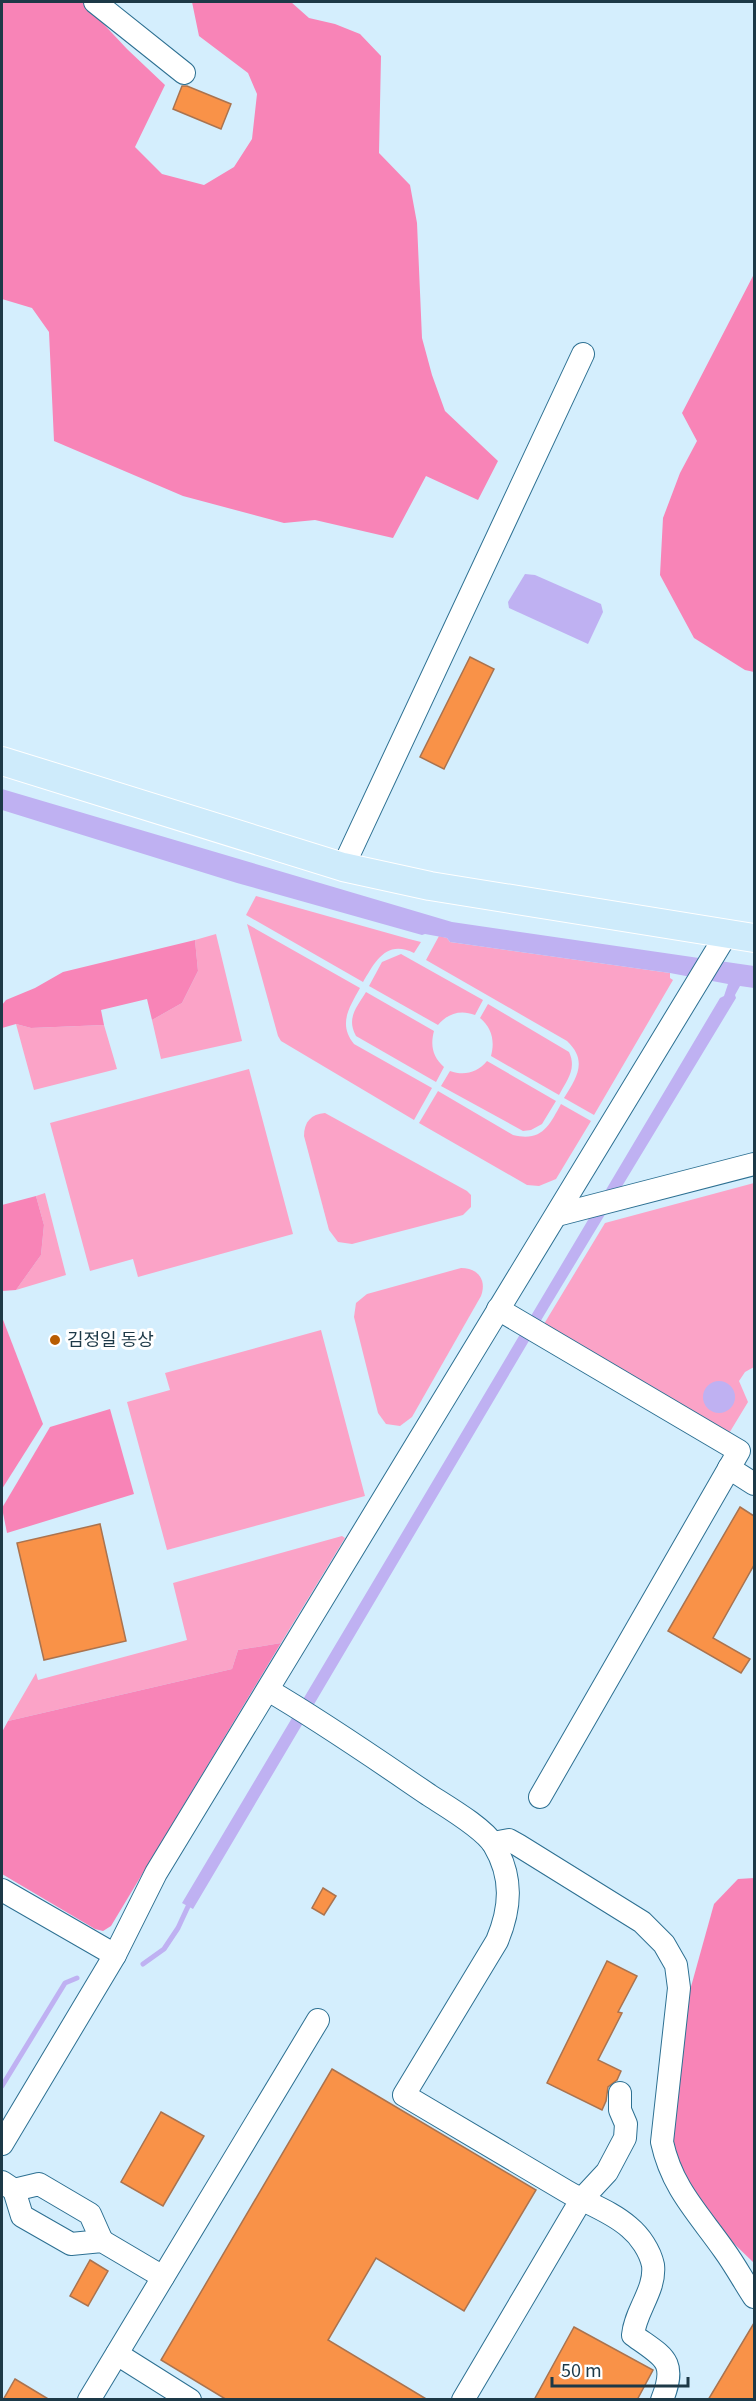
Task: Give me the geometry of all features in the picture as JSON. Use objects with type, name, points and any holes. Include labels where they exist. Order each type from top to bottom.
[{"type":"main road","points":[[2,761],[343,867],[430,886],[754,938]]},
{"type":"street","points":[[95,2],[184,74]]},
{"type":"street","points":[[343,867],[583,354]]},
{"type":"street","points":[[2,2144],[115,1955],[156,1873],[726,935]]},
{"type":"street","points":[[557,1215],[754,1164]]},
{"type":"street","points":[[498,1309],[739,1451],[540,1797]]},
{"type":"street","points":[[729,1468],[754,1484]]},
{"type":"street","points":[[268,1690],[302,1709],[466,1819],[493,1843],[503,1864],[509,1893],[506,1919],[497,1941],[404,2096],[630,2227],[648,2252],[653,2280],[634,2322],[633,2335],[663,2356],[669,2367],[670,2380],[662,2400]]},
{"type":"street","points":[[493,1843],[509,1840],[518,1845],[642,1922],[664,1944],[676,1965],[679,1988],[662,2142],[668,2167],[688,2202],[725,2251],[754,2297]]},
{"type":"street","points":[[2,1890],[115,1955]]},
{"type":"street","points":[[90,2400],[318,2020]]},
{"type":"street","points":[[463,2400],[581,2200],[607,2172],[625,2138],[626,2124],[620,2110],[620,2093]]},
{"type":"street","points":[[102,2241],[71,2244],[22,2216],[8,2186],[39,2184],[90,2214],[102,2241],[163,2277]]},
{"type":"street","points":[[117,2354],[190,2400]]},
{"type":"shaded area","points":[[2,2],[83,2],[165,85],[135,147],[162,174],[204,185],[234,167],[252,139],[257,94],[248,73],[199,36],[192,2],[291,2],[309,18],[335,24],[360,34],[381,56],[379,153],[410,185],[417,223],[422,338],[432,375],[445,411],[498,461],[478,500],[426,476],[393,538],[315,520],[284,523],[183,496],[54,441],[49,332],[32,308],[2,299]]},
{"type":"shaded area","points":[[754,274],[754,672],[745,670],[694,638],[660,575],[663,518],[680,473],[697,441],[682,413]]},
{"type":"shaded area","points":[[525,574],[535,575],[601,604],[603,612],[588,644],[509,608],[508,602]]},
{"type":"shaded area","points":[[2,789],[452,922],[754,966],[754,988],[740,986],[735,995],[736,998],[549,1307],[193,1909],[182,1903],[720,998],[724,996],[728,984],[670,973],[450,942],[447,938],[422,935],[237,883],[2,810]]},
{"type":"shaded area","points":[[256,896],[421,942],[414,953],[396,949],[382,955],[363,982],[246,915]]},
{"type":"shaded area","points":[[247,924],[360,988],[349,1009],[346,1023],[349,1037],[354,1044],[432,1088],[414,1120],[281,1041]]},
{"type":"shaded area","points":[[216,934],[242,1041],[161,1059],[152,1020],[182,1003],[198,971],[195,940]]},
{"type":"shaded area","points":[[439,936],[447,938],[450,942],[670,973],[670,978],[673,980],[594,1115],[564,1098],[576,1076],[579,1062],[567,1041],[426,960]]},
{"type":"shaded area","points":[[195,940],[198,971],[182,1003],[152,1020],[147,999],[101,1010],[104,1025],[31,1028],[16,1024],[2,1028],[2,1005],[6,1000],[35,988],[63,972]]},
{"type":"shaded area","points":[[401,954],[483,1000],[475,1015],[464,1012],[454,1014],[445,1018],[438,1025],[369,986],[382,962]]},
{"type":"shaded area","points":[[366,992],[434,1031],[433,1051],[444,1067],[436,1082],[356,1036],[352,1018]]},
{"type":"shaded area","points":[[488,1004],[569,1052],[571,1069],[559,1095],[491,1056],[493,1045],[491,1035],[480,1018]]},
{"type":"shaded area","points":[[16,1024],[31,1028],[104,1025],[117,1069],[34,1090]]},
{"type":"shaded area","points":[[487,1061],[556,1101],[542,1124],[531,1130],[523,1131],[441,1086],[450,1071],[470,1072]]},
{"type":"shaded area","points":[[249,1069],[293,1234],[138,1277],[133,1259],[90,1271],[50,1123]]},
{"type":"shaded area","points":[[438,1091],[513,1135],[523,1137],[538,1134],[543,1130],[553,1119],[561,1104],[591,1121],[556,1179],[539,1186],[527,1185],[419,1123]]},
{"type":"shaded area","points":[[325,1113],[467,1191],[471,1195],[471,1207],[463,1215],[352,1244],[338,1242],[329,1230],[304,1136],[309,1120]]},
{"type":"shaded area","points":[[754,1183],[754,1367],[745,1372],[739,1381],[748,1402],[728,1435],[544,1324],[605,1223]]},
{"type":"shaded area","points":[[45,1193],[66,1275],[16,1290],[41,1255],[44,1225],[36,1196]]},
{"type":"shaded area","points":[[36,1196],[44,1225],[41,1255],[16,1290],[2,1291],[2,1205]]},
{"type":"shaded area","points":[[461,1268],[472,1270],[480,1276],[483,1285],[481,1296],[412,1417],[400,1426],[386,1424],[378,1413],[354,1317],[356,1303],[367,1294]]},
{"type":"shaded area","points":[[2,1317],[43,1424],[2,1489]]},
{"type":"shaded area","points":[[321,1330],[365,1496],[167,1550],[127,1402],[170,1390],[165,1373]]},
{"type":"shaded area","points":[[719,1381],[731,1385],[735,1397],[731,1409],[719,1413],[707,1409],[703,1397],[707,1385]]},
{"type":"shaded area","points":[[110,1409],[134,1494],[7,1533],[2,1508],[50,1427]]},
{"type":"shaded area","points":[[342,1536],[345,1538],[281,1643],[238,1650],[232,1669],[8,1721],[36,1673],[38,1680],[187,1640],[173,1583]]},
{"type":"shaded area","points":[[281,1643],[111,1926],[103,1931],[95,1929],[2,1874],[2,1732],[8,1721],[232,1669],[238,1650]]},
{"type":"shaded area","points":[[754,1878],[754,2263],[689,2200],[668,2132],[682,2019],[714,1904],[738,1879]]},
{"type":"building","points":[[182,86],[231,104],[221,129],[173,109]]},
{"type":"building","points":[[470,657],[494,669],[444,769],[420,757]]},
{"type":"building","points":[[740,1507],[754,1516],[754,1565],[713,1638],[750,1659],[741,1673],[668,1631]]},
{"type":"building","points":[[100,1524],[126,1641],[44,1660],[17,1543]]},
{"type":"building","points":[[323,1888],[336,1896],[324,1915],[312,1908]]},
{"type":"building","points":[[607,1961],[637,1976],[618,2012],[622,2013],[598,2060],[621,2071],[617,2080],[608,2087],[602,2110],[547,2083]]},
{"type":"building","points":[[332,2069],[536,2190],[464,2311],[376,2258],[328,2340],[428,2400],[227,2400],[161,2360]]},
{"type":"building","points":[[161,2112],[204,2136],[163,2206],[121,2182]]},
{"type":"building","points":[[90,2260],[108,2271],[88,2306],[70,2296]]},
{"type":"building","points":[[754,2323],[754,2400],[708,2400]]},
{"type":"building","points":[[574,2327],[653,2370],[637,2400],[534,2400]]},
{"type":"building","points":[[15,2379],[50,2400],[3,2400]]},
{"type":"waterway","points":[[143,1964],[164,1949],[178,1928],[191,1900]]},
{"type":"waterway","points":[[2,2086],[65,1983],[77,1978]]},
{"type":"place","name":"김정일 동상","points":[[55,1340]]}]
